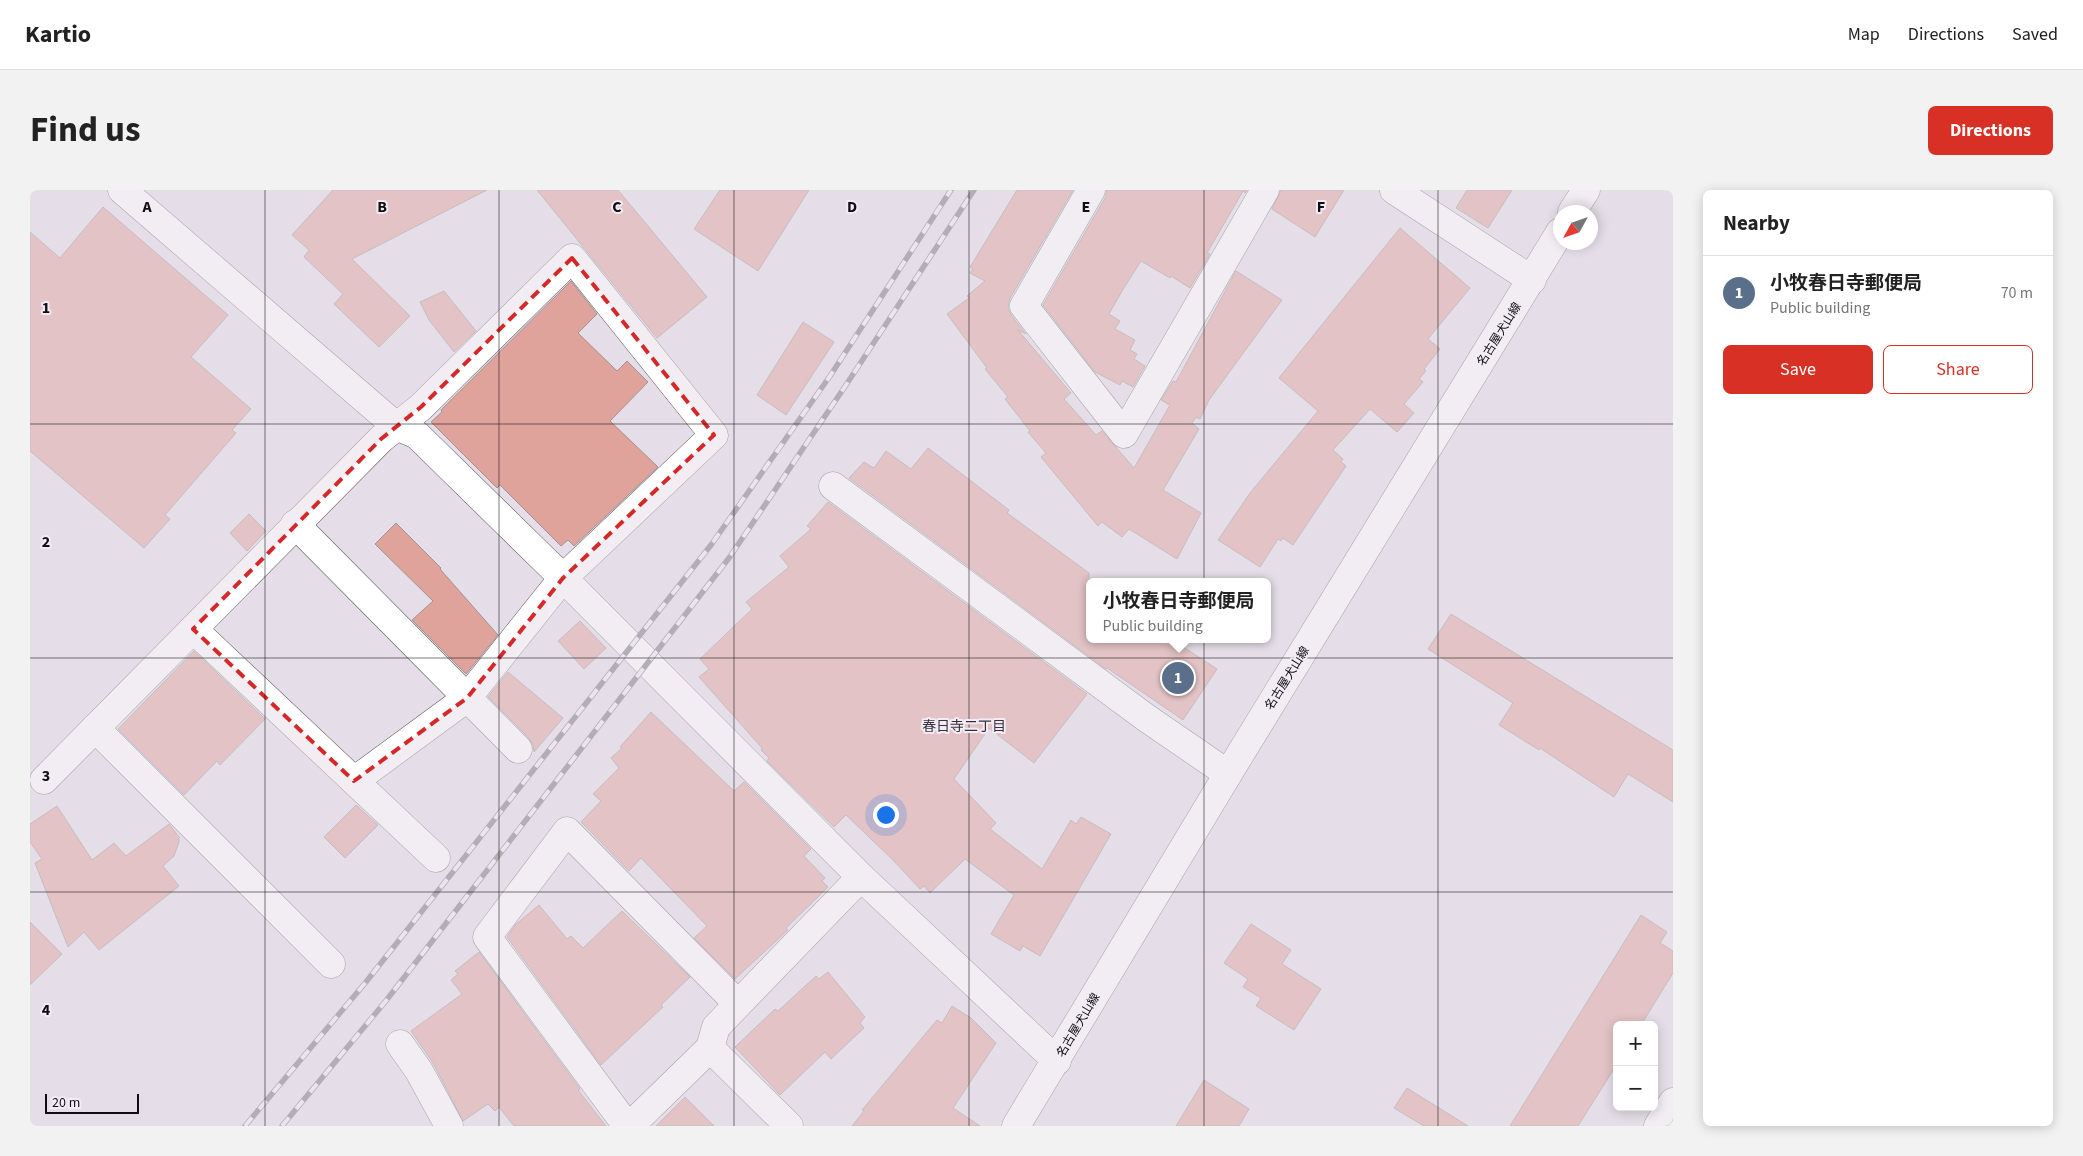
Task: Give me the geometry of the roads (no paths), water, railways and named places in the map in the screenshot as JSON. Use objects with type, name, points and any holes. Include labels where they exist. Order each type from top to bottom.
[{"type":"street","points":[[122,190],[396,426],[417,435],[563,578],[860,877],[1056,1060]]},
{"type":"street","points":[[1091,190],[1024,306],[1124,434],[1264,190]]},
{"type":"street","points":[[1394,190],[1532,280]]},
{"type":"street","points":[[1576,205],[1586,190]]},
{"type":"street","name":"名古屋犬山線","points":[[1016,1126],[1228,774],[1553,244]]},
{"type":"street","points":[[44,780],[295,524],[396,426],[421,407],[572,258],[714,435],[563,578],[467,698],[354,781]]},
{"type":"street","points":[[833,486],[1145,717],[1228,774]]},
{"type":"street","points":[[295,524],[518,749]]},
{"type":"street","points":[[193,628],[436,858]]},
{"type":"street","points":[[95,728],[331,964]]},
{"type":"street","points":[[738,1004],[567,831],[487,937],[629,1126],[710,1048],[716,1027],[860,877]]},
{"type":"street","points":[[400,1044],[419,1071],[449,1126]]},
{"type":"street","points":[[710,1048],[790,1126]]},
{"type":"street","points":[[1658,1126],[1673,1102]]},
{"type":"railway","points":[[245,1126],[366,982],[711,545],[830,376],[951,190]]},
{"type":"railway","points":[[282,1126],[385,1002],[729,558],[846,385],[974,190]]},
{"type":"place","name":"小牧春日寺郵便局","points":[[1178,678]]},
{"type":"district","name":"春日寺二丁目","points":[[964,726]]}]
